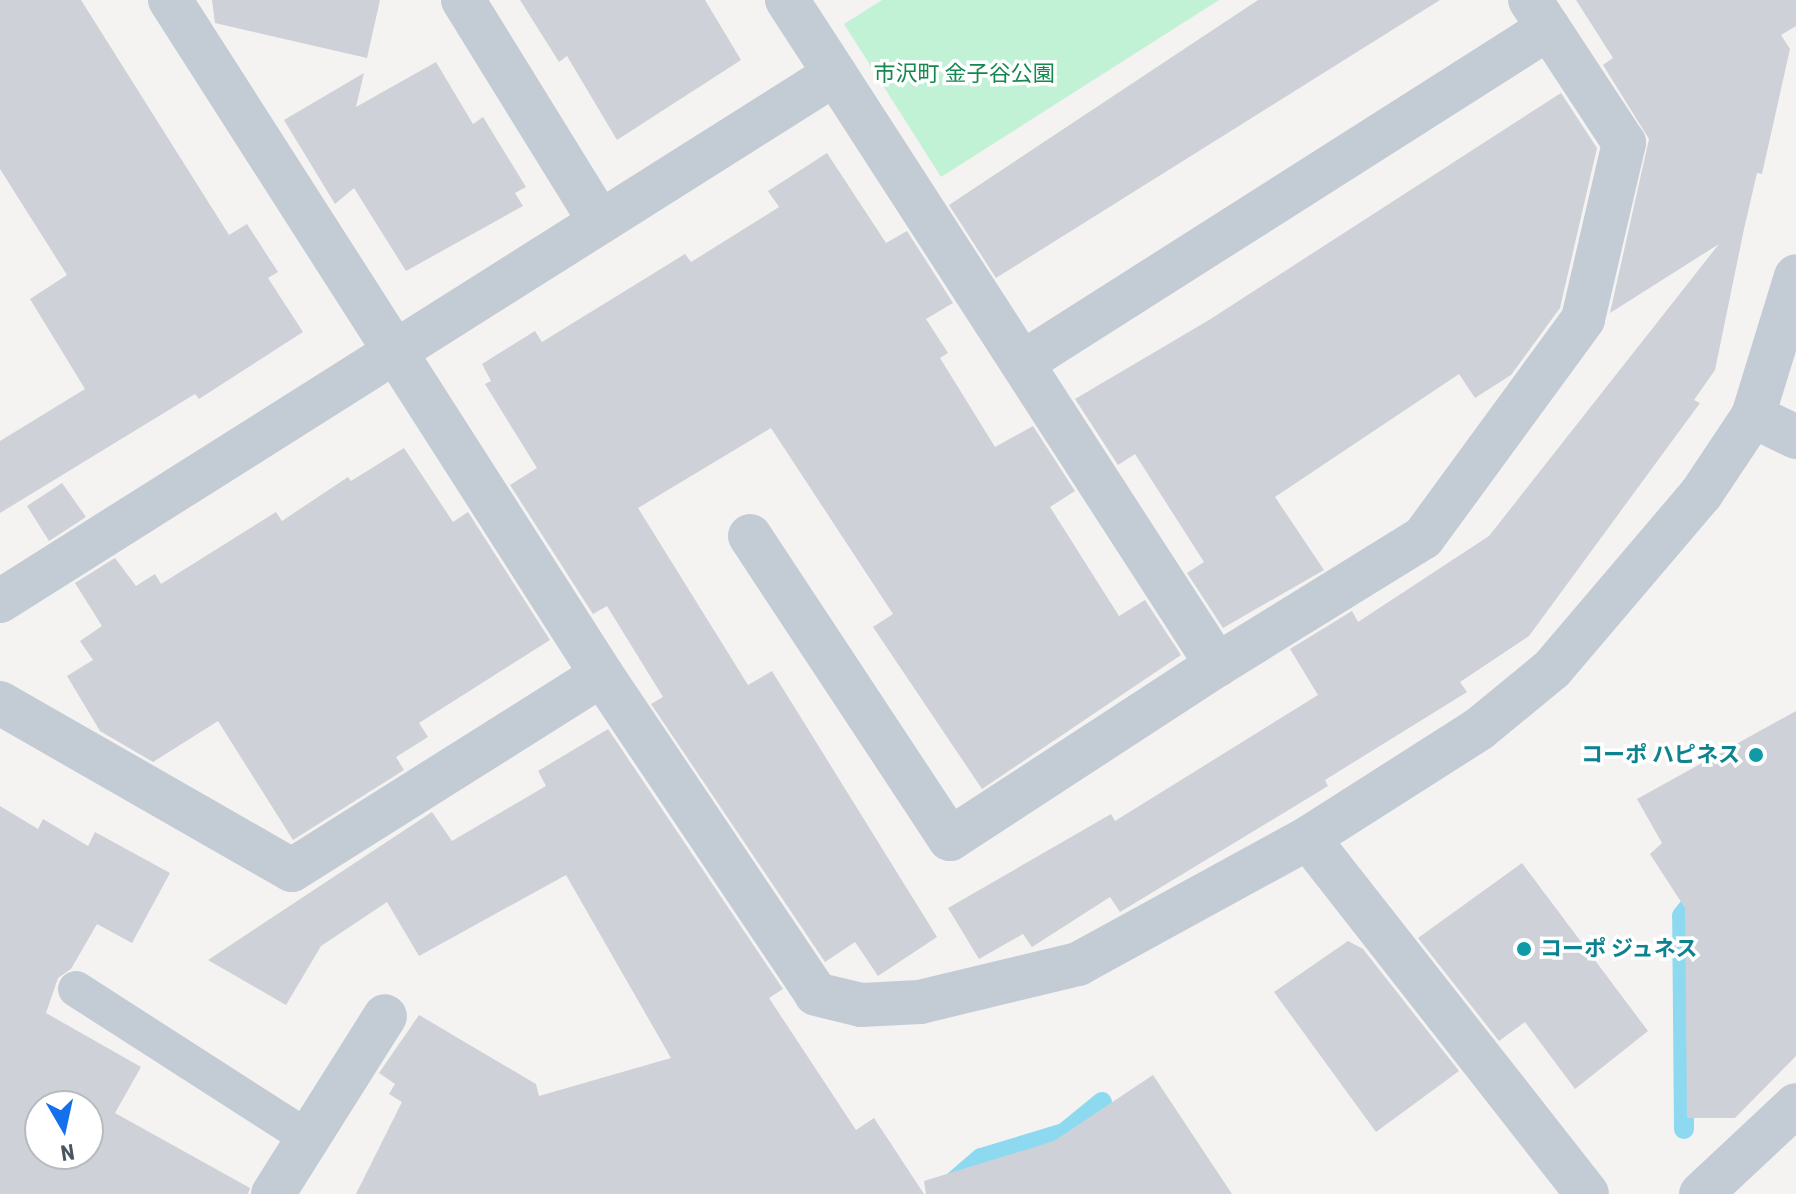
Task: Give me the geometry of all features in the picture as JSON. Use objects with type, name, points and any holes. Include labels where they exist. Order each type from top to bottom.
[{"type":"street","points":[[170,0],[292,184],[395,352],[602,675],[816,994],[861,1005],[920,1002],[1078,964],[1308,838],[1479,729],[1552,669],[1656,553],[1753,416],[1796,276]]},
{"type":"street","points":[[463,0],[600,222]]},
{"type":"street","points":[[787,0],[1217,665]]},
{"type":"street","points":[[750,536],[950,839],[1217,665],[1423,538],[1583,319],[1624,143],[1539,14],[1022,363]]},
{"type":"street","points":[[0,601],[835,74]]},
{"type":"street","points":[[1753,416],[1796,437]]},
{"type":"street","points":[[0,703],[292,870],[602,675]]},
{"type":"street","points":[[1308,838],[1587,1194]]},
{"type":"street","points":[[273,1194],[305,1136],[385,1016]]},
{"type":"street","points":[[1701,1194],[1796,1105]]},
{"type":"lane","points":[[76,989],[305,1136]]},
{"type":"green space","name":"市沢町 金子谷公園","points":[[882,0],[1219,0],[941,177],[844,24]]},
{"type":"building","points":[[0,0],[81,0],[229,235],[247,224],[278,272],[268,278],[303,332],[199,399],[195,394],[0,513],[0,441],[85,389],[30,299],[67,275],[0,169]]},
{"type":"building","points":[[212,0],[380,0],[367,58],[215,23]]},
{"type":"building","points":[[520,0],[705,0],[741,60],[617,140],[567,56],[559,62]]},
{"type":"building","points":[[1258,0],[1440,0],[996,278],[949,205]]},
{"type":"building","points":[[1576,0],[1796,0],[1796,26],[1781,35],[1790,49],[1762,174],[1757,173],[1715,370],[1694,400],[1700,403],[1529,636],[1460,682],[1467,692],[1325,780],[1328,786],[1120,912],[1110,897],[1032,947],[1023,934],[979,959],[948,908],[1111,814],[1115,821],[1318,695],[1290,649],[1352,611],[1358,622],[1489,536],[1719,244],[1610,313],[1649,139],[1603,65],[1613,58]]},
{"type":"building","points":[[436,62],[473,124],[483,117],[526,187],[515,193],[523,206],[406,271],[354,188],[335,204],[284,120],[364,73],[356,107]]},
{"type":"building","points":[[1561,93],[1597,148],[1560,308],[1511,375],[1475,398],[1459,374],[1275,497],[1324,570],[1223,628],[1187,573],[1204,562],[1135,454],[1118,465],[1075,399],[1209,320]]},
{"type":"building","points":[[827,153],[886,243],[907,231],[953,303],[926,319],[948,353],[940,358],[995,447],[1033,426],[1075,491],[1050,507],[1119,616],[1145,600],[1181,655],[982,789],[873,627],[893,614],[771,428],[638,508],[748,685],[772,671],[937,937],[878,976],[855,942],[825,962],[651,704],[663,697],[607,606],[593,614],[510,485],[537,468],[485,384],[491,381],[482,364],[535,331],[542,342],[685,254],[691,262],[779,207],[768,191]]},
{"type":"building","points":[[404,448],[453,522],[468,512],[550,640],[419,723],[428,737],[396,757],[404,770],[293,840],[218,721],[153,762],[100,731],[67,676],[93,660],[80,641],[102,626],[75,583],[115,558],[136,586],[155,574],[161,584],[276,512],[282,521],[348,477],[351,481]]},
{"type":"building","points":[[62,483],[86,517],[49,541],[27,506]]},
{"type":"building","points":[[1796,711],[1796,1056],[1735,1118],[1687,1118],[1685,908],[1650,854],[1662,843],[1637,799]]},
{"type":"building","points":[[608,729],[783,989],[769,998],[856,1130],[874,1118],[924,1194],[356,1194],[402,1102],[389,1094],[395,1084],[379,1073],[419,1015],[536,1084],[539,1096],[671,1058],[566,875],[419,956],[387,902],[321,946],[286,1005],[208,960],[432,812],[452,841],[546,786],[538,771]]},
{"type":"building","points":[[0,806],[38,829],[43,819],[88,846],[95,832],[170,873],[132,943],[97,924],[71,969],[58,978],[46,1013],[141,1067],[115,1113],[250,1188],[248,1194],[0,1194]]},
{"type":"building","name":"コーポ ジュネス","points":[[1522,863],[1648,1031],[1575,1089],[1525,1022],[1499,1041],[1418,938]]},
{"type":"building","points":[[1348,941],[1363,949],[1459,1071],[1376,1132],[1274,992]]},
{"type":"building","points":[[1153,1075],[1232,1194],[926,1194],[924,1181],[1054,1141]]},
{"type":"waterway","points":[[1684,1129],[1682,916],[1700,893]]},
{"type":"waterway","points":[[939,1194],[981,1158],[1064,1133],[1102,1102]]},
{"type":"place","name":"コーポ ハピネス","points":[[1756,755]]},
{"type":"place","name":"コーポ ジュネス","points":[[1524,949]]}]
